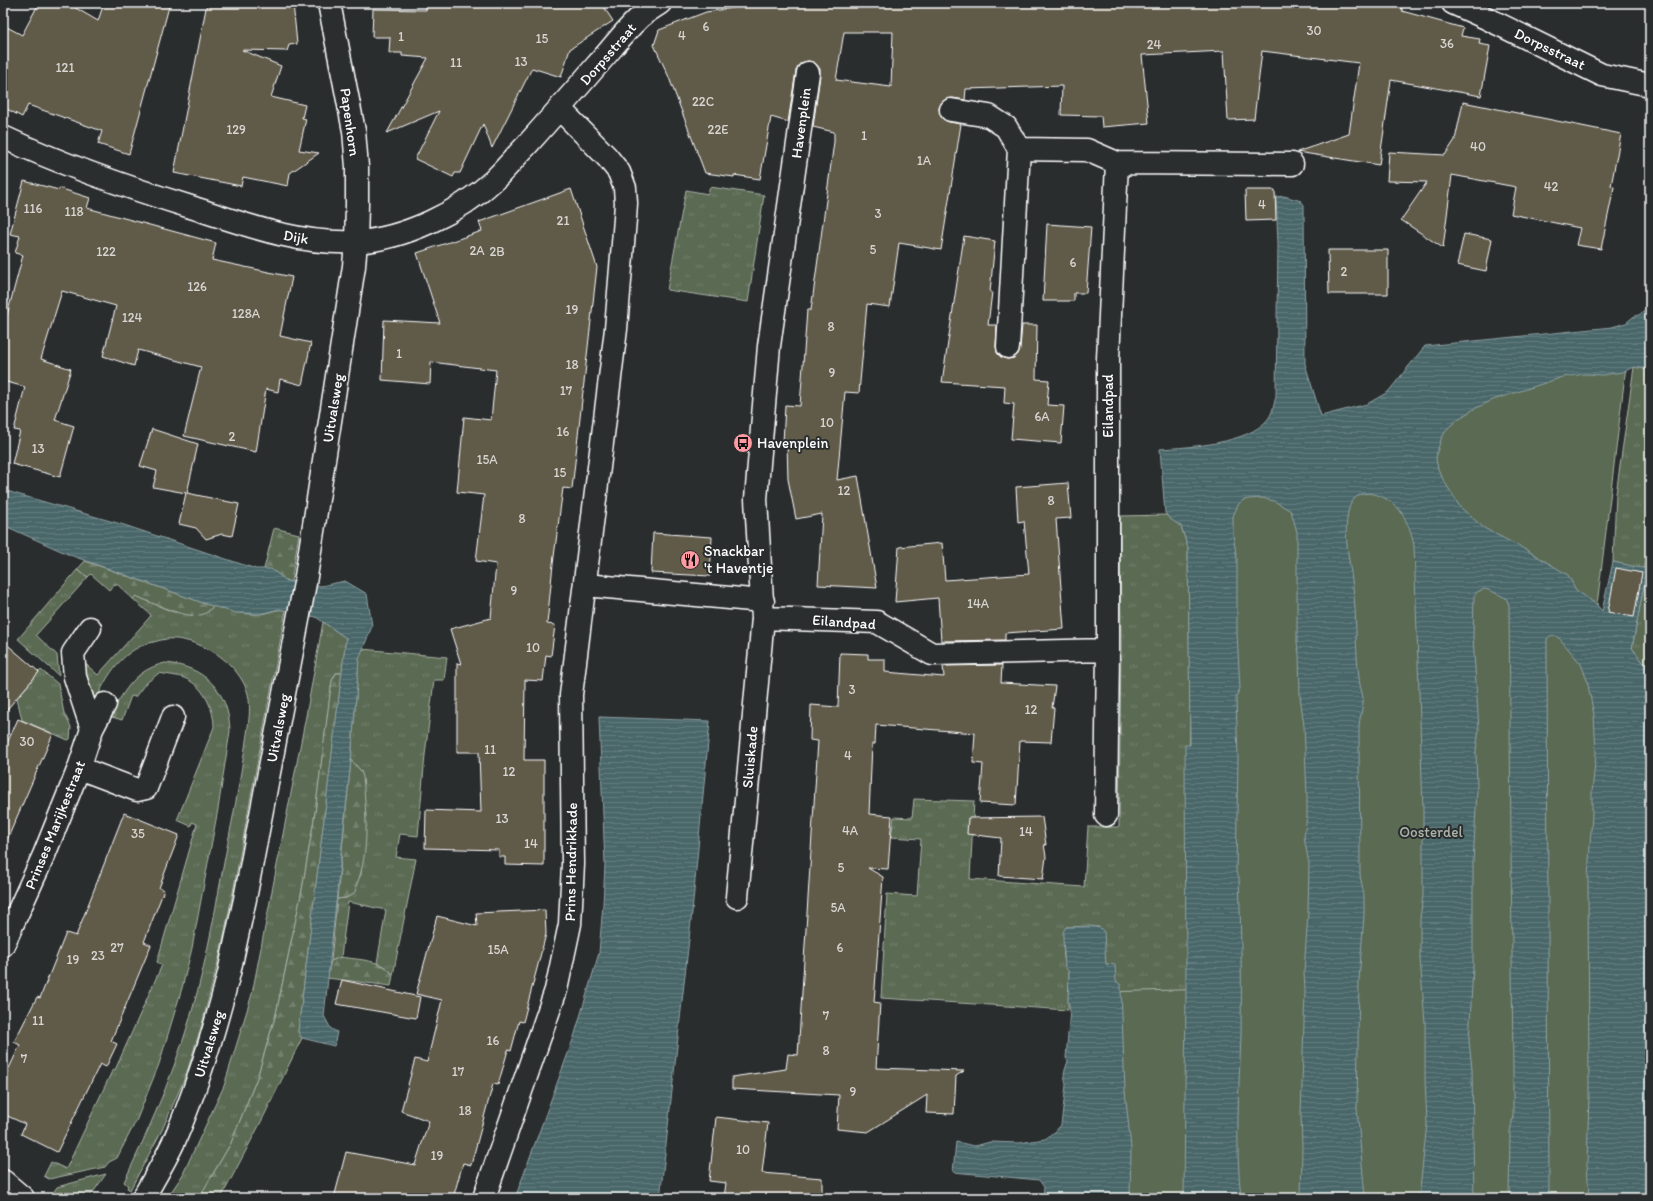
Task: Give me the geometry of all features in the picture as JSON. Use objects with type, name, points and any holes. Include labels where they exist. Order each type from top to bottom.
[{"type":"street","name":"Papenhorn","points":[[328,3],[335,30],[354,131],[357,168],[356,242]]},
{"type":"street","name":"Dorpsstraat","points":[[560,109],[634,10],[660,3]]},
{"type":"street","name":"Dorpsstraat","points":[[1453,3],[1602,75],[1650,85]]},
{"type":"street","name":"Havenplein","points":[[763,609],[756,499],[768,362],[808,73]]},
{"type":"street","name":"Dijk","points":[[3,136],[32,150],[97,176],[259,229],[327,242],[356,242],[405,232],[452,211],[477,195],[495,179],[560,109]]},
{"type":"street","points":[[560,109],[607,157],[619,172],[624,188],[626,203],[616,328],[585,585],[763,609]]},
{"type":"street","points":[[951,110],[989,116],[1006,127],[1019,149],[1008,347]]},
{"type":"street","points":[[1019,149],[1087,150],[1117,163],[1292,164]]},
{"type":"street","name":"Eilandpad","points":[[1106,815],[1108,650],[1108,359],[1117,163]]},
{"type":"street","name":"Uitvalsweg","points":[[143,1198],[174,1140],[200,1075],[216,1025],[229,973],[245,899],[306,583],[352,286],[356,242]]},
{"type":"street","name":"Prins Hendrikkade","points":[[484,1198],[556,990],[570,924],[573,864],[571,695],[573,668],[585,585]]},
{"type":"street","name":"Eilandpad","points":[[763,609],[877,622],[932,654],[1108,650]]},
{"type":"street","name":"Sluiskade","points":[[737,897],[763,609]]},
{"type":"street","points":[[90,628],[73,653],[75,677],[92,729]]},
{"type":"street","name":"Prinses Marijkestraat","points":[[3,945],[44,855],[79,768],[92,729],[105,704]]},
{"type":"street","points":[[79,768],[137,790],[146,788],[173,717]]},
{"type":"street","points":[[3,1181],[23,1198]]},
{"type":"green space","points":[[710,187],[764,195],[748,302],[667,290],[686,190],[708,194]]},
{"type":"green space","name":"Oosterdel","points":[[1627,358],[1590,663],[1650,739],[1650,1198],[1108,1198],[1104,992],[1214,989],[1207,489],[1495,388]]},
{"type":"green space","points":[[1634,367],[1650,370],[1650,547],[1647,552],[1643,569],[1613,562],[1616,494]]},
{"type":"green space","points":[[1166,515],[1181,526],[1188,548],[1190,695],[1185,1125],[1116,981],[1106,964],[1099,927],[1066,927],[1063,950],[1066,967],[1069,972],[1068,1010],[881,998],[887,894],[917,896],[921,839],[891,837],[894,817],[912,818],[914,799],[974,801],[970,879],[1084,887],[1088,827],[1119,827],[1121,646],[1120,516]]},
{"type":"green space","points":[[274,528],[299,534],[291,582],[269,569],[264,569]]},
{"type":"green space","points":[[1650,553],[1650,671],[1632,648]]},
{"type":"green space","points":[[85,561],[213,606],[206,613],[194,616],[168,609],[136,596],[133,599],[117,584],[113,585],[109,590],[91,574],[88,577],[77,570]]},
{"type":"green space","points":[[77,570],[88,577],[36,635],[57,655],[59,676],[18,639]]},
{"type":"green space","points":[[136,596],[173,612],[208,612],[213,606],[246,614],[262,614],[286,610],[233,892],[220,954],[202,1024],[186,1075],[162,1130],[130,1190],[124,1182],[174,1066],[190,1018],[202,972],[212,929],[237,794],[250,707],[248,694],[242,680],[226,661],[213,651],[201,646],[184,640],[173,639],[161,640],[146,644],[133,651],[119,662],[104,684],[96,700],[91,697],[81,660],[98,675],[149,618],[151,615],[133,599]]},
{"type":"green space","points":[[323,622],[346,638],[342,673],[336,673],[332,681],[315,813],[302,890],[276,1014],[257,1078],[231,1143],[199,1198],[167,1198],[182,1176],[224,1086],[252,994]]},
{"type":"green space","points":[[362,649],[447,657],[444,680],[434,680],[425,755],[418,836],[400,834],[396,857],[416,859],[393,975],[377,963],[386,910],[348,902],[341,957],[331,961],[337,899],[347,898],[361,875],[366,817],[361,771],[351,760],[359,659]]},
{"type":"green space","points":[[165,663],[191,669],[212,683],[225,704],[229,717],[230,731],[218,809],[192,948],[182,988],[159,1064],[137,1119],[117,1158],[109,1162],[105,1167],[49,1179],[44,1176],[51,1162],[66,1169],[113,1069],[115,1070],[162,965],[157,962],[197,824],[192,822],[191,826],[177,820],[214,727],[210,705],[202,692],[191,681],[178,676],[159,673],[145,684],[135,697],[131,696],[122,720],[112,717],[111,713],[132,682],[146,670]]},
{"type":"green space","points":[[41,670],[58,684],[64,713],[71,727],[70,739],[68,740],[22,720],[17,698]]},
{"type":"green space","points":[[336,673],[342,673],[298,1032],[302,1038],[263,1118],[221,1198],[199,1198],[231,1143],[257,1078],[276,1014],[302,890],[315,813],[332,681]]},
{"type":"green space","points":[[351,760],[361,771],[363,777],[366,818],[364,858],[355,892],[348,897],[337,899]]},
{"type":"green space","points":[[341,957],[370,961],[383,966],[393,975],[391,986],[327,978],[331,961]]},
{"type":"green space","points":[[106,1174],[89,1198],[59,1198],[53,1193],[57,1187]]},
{"type":"water","points":[[1284,196],[1301,201],[1304,205],[1305,364],[1321,416],[1367,404],[1388,392],[1425,346],[1612,327],[1626,323],[1633,317],[1641,314],[1646,309],[1650,310],[1650,370],[1634,367],[1622,372],[1603,375],[1585,374],[1563,377],[1493,400],[1458,419],[1447,429],[1441,439],[1436,459],[1438,469],[1444,481],[1460,507],[1484,528],[1530,552],[1568,575],[1576,590],[1596,604],[1602,611],[1613,562],[1647,569],[1632,648],[1650,671],[1650,939],[1648,993],[1647,1198],[1589,1198],[1587,1164],[1589,1094],[1588,876],[1592,792],[1596,753],[1594,715],[1587,680],[1581,664],[1559,638],[1556,636],[1550,636],[1547,639],[1549,1198],[1509,1198],[1510,1132],[1513,1116],[1513,1077],[1509,605],[1506,598],[1484,589],[1477,592],[1474,596],[1473,637],[1479,730],[1476,750],[1477,790],[1473,863],[1473,967],[1469,1041],[1472,1069],[1474,1198],[1419,1198],[1427,1123],[1425,1023],[1420,958],[1420,919],[1423,895],[1423,809],[1414,546],[1409,528],[1401,512],[1388,500],[1380,496],[1364,494],[1357,496],[1351,502],[1348,512],[1346,531],[1354,598],[1359,680],[1363,695],[1359,723],[1359,746],[1360,875],[1364,895],[1364,915],[1359,980],[1357,1108],[1365,1198],[1301,1198],[1301,1115],[1305,991],[1304,972],[1308,913],[1309,864],[1304,837],[1307,816],[1307,796],[1304,726],[1300,696],[1299,654],[1297,643],[1297,532],[1291,511],[1274,501],[1262,498],[1243,500],[1238,505],[1233,516],[1233,535],[1237,559],[1237,634],[1240,688],[1236,697],[1238,758],[1236,872],[1239,877],[1241,956],[1238,1157],[1241,1198],[1184,1198],[1186,990],[1185,745],[1190,745],[1188,548],[1181,526],[1170,519],[1165,513],[1160,449],[1218,443],[1233,439],[1247,434],[1259,427],[1271,414],[1276,396],[1278,244],[1276,197]]},
{"type":"water","points":[[3,490],[124,525],[256,569],[271,569],[287,581],[321,586],[345,581],[367,594],[372,626],[359,659],[351,760],[324,1016],[331,1029],[337,1032],[334,1046],[302,1038],[298,1032],[346,638],[316,617],[279,609],[260,614],[236,613],[206,604],[70,555],[3,525]]},
{"type":"water","points":[[599,717],[710,721],[692,912],[660,1198],[515,1198],[574,1037],[599,953],[605,864]]},
{"type":"water","points":[[1091,926],[1100,928],[1104,932],[1106,964],[1115,965],[1116,981],[1121,985],[1125,1091],[1131,1148],[1130,1198],[1043,1198],[1044,1187],[1039,1180],[953,1172],[956,1142],[975,1146],[990,1142],[1019,1143],[1045,1139],[1054,1133],[1061,1125],[1066,1085],[1064,1073],[1068,1061],[1066,1058],[1070,1010],[1068,1001],[1069,972],[1065,967],[1063,932],[1066,927]]},
{"type":"building","points":[[39,3],[67,3],[98,21],[104,3],[170,3],[129,154],[98,144],[102,131],[28,105],[22,117],[3,107],[3,25],[22,35]]},
{"type":"building","points":[[207,3],[293,3],[297,44],[289,45],[287,51],[242,50],[281,66],[271,97],[305,105],[302,118],[306,119],[299,150],[319,153],[290,173],[288,186],[243,177],[241,186],[174,173]]},
{"type":"building","points":[[426,3],[601,3],[613,21],[570,49],[561,77],[532,68],[492,148],[483,124],[460,173],[455,173],[453,177],[415,159],[439,111],[387,133],[428,58],[402,56],[402,53],[389,53],[390,37],[372,37],[373,9],[426,10]]},
{"type":"building","points":[[746,3],[1372,3],[1402,8],[1402,11],[1463,28],[1461,36],[1480,39],[1479,44],[1490,46],[1481,96],[1391,80],[1379,165],[1297,152],[1349,134],[1359,63],[1262,51],[1254,119],[1228,120],[1224,51],[1142,55],[1149,123],[1102,127],[1101,116],[1061,115],[1062,86],[966,89],[965,100],[953,98],[946,99],[942,102],[939,108],[940,115],[943,119],[949,122],[961,124],[941,250],[899,243],[890,307],[867,304],[859,393],[845,392],[837,480],[858,476],[877,588],[818,585],[822,514],[796,519],[788,479],[787,443],[783,443],[785,405],[800,406],[807,310],[811,310],[834,142],[834,132],[813,127],[820,69],[815,63],[809,61],[803,62],[798,66],[788,122],[771,117],[760,179],[705,173],[668,75],[654,45],[659,30],[706,12],[746,6]],"holes":[[[844,32],[893,32],[891,87],[836,80]]]},
{"type":"building","points":[[1463,102],[1621,134],[1611,186],[1614,187],[1601,249],[1576,245],[1580,228],[1511,214],[1516,187],[1452,175],[1443,248],[1401,220],[1427,182],[1387,181],[1389,152],[1445,155],[1455,140]]},
{"type":"building","points":[[24,181],[59,190],[59,188],[90,198],[87,208],[216,243],[212,260],[292,277],[280,336],[311,343],[302,385],[280,379],[278,392],[266,389],[256,452],[184,436],[201,367],[138,350],[134,366],[103,356],[116,306],[62,291],[41,359],[71,369],[55,420],[74,426],[60,477],[12,464],[20,431],[14,430],[25,387],[3,381],[3,330],[23,255],[15,253],[20,236],[10,234]]},
{"type":"building","points":[[571,189],[597,267],[572,489],[563,488],[553,564],[547,624],[555,625],[551,656],[546,655],[543,681],[525,680],[524,760],[544,760],[544,866],[505,865],[505,857],[499,857],[499,850],[425,848],[426,810],[481,812],[479,752],[457,752],[457,663],[461,664],[450,629],[491,618],[496,564],[476,561],[484,495],[457,492],[464,417],[491,420],[496,370],[431,362],[430,384],[382,380],[384,320],[440,323],[417,253],[482,231],[479,222]]},
{"type":"building","points":[[1245,190],[1275,190],[1276,220],[1246,221]]},
{"type":"building","points":[[1047,224],[1091,227],[1086,293],[1074,293],[1074,301],[1043,301]]},
{"type":"building","points":[[1464,234],[1492,239],[1486,271],[1457,265]]},
{"type":"building","points":[[964,236],[995,241],[990,292],[992,292],[988,325],[997,325],[997,353],[1001,357],[1007,359],[1014,358],[1018,354],[1020,348],[1022,325],[1037,325],[1036,379],[1049,380],[1047,405],[1064,406],[1061,443],[1011,439],[1014,404],[1004,403],[1005,386],[942,382]]},
{"type":"building","points":[[1328,250],[1388,250],[1388,294],[1329,294]]},
{"type":"building","points":[[152,429],[198,444],[187,493],[239,504],[232,536],[222,534],[206,539],[196,528],[179,524],[186,493],[153,487],[157,471],[140,466]]},
{"type":"building","points":[[1068,483],[1071,518],[1056,519],[1064,629],[1005,633],[1005,640],[941,641],[938,598],[895,602],[899,547],[942,543],[945,580],[1029,574],[1024,521],[1018,522],[1016,487]]},
{"type":"building","points":[[653,533],[712,537],[710,576],[651,573]]},
{"type":"building","points":[[1616,568],[1642,573],[1634,617],[1608,612]]},
{"type":"building","points":[[3,641],[39,672],[3,714]]},
{"type":"building","points":[[840,653],[868,654],[868,659],[885,659],[885,672],[944,677],[943,666],[1002,665],[1001,683],[1055,686],[1052,708],[1054,708],[1051,742],[1020,741],[1016,805],[980,803],[983,764],[973,763],[975,733],[876,725],[875,744],[872,744],[869,814],[892,816],[888,869],[868,868],[883,877],[874,1002],[880,1003],[876,1068],[964,1071],[956,1076],[954,1114],[926,1113],[927,1095],[868,1132],[837,1129],[839,1095],[732,1089],[732,1077],[786,1069],[788,1054],[798,1055],[818,741],[810,740],[811,705],[838,707]]},
{"type":"building","points":[[18,719],[53,734],[3,849],[3,752]]},
{"type":"building","points":[[124,813],[179,835],[159,888],[164,890],[144,942],[151,945],[111,1041],[117,1044],[106,1067],[100,1064],[57,1152],[21,1134],[25,1124],[3,1114],[3,1081],[20,1045],[14,1042],[37,997],[40,998],[66,933],[76,936]]},
{"type":"building","points":[[1042,817],[1046,845],[1044,844],[1046,857],[1043,879],[999,876],[1001,838],[967,834],[968,818]]},
{"type":"building","points":[[545,910],[546,934],[523,1022],[519,1021],[511,1051],[508,1050],[498,1085],[493,1084],[471,1165],[463,1163],[453,1198],[334,1198],[346,1152],[415,1165],[429,1121],[401,1111],[415,1059],[427,1062],[442,1000],[416,994],[437,916],[477,926],[476,913]]},
{"type":"building","points":[[342,980],[420,997],[416,1018],[336,1004]]},
{"type":"building","points":[[716,1117],[768,1123],[762,1173],[822,1178],[822,1198],[724,1198],[726,1183],[709,1181]]},
{"type":"place","name":"Havenplein","points":[[743,443]]},
{"type":"place","name":"Snackbar 't Haventje","points":[[690,560]]}]
